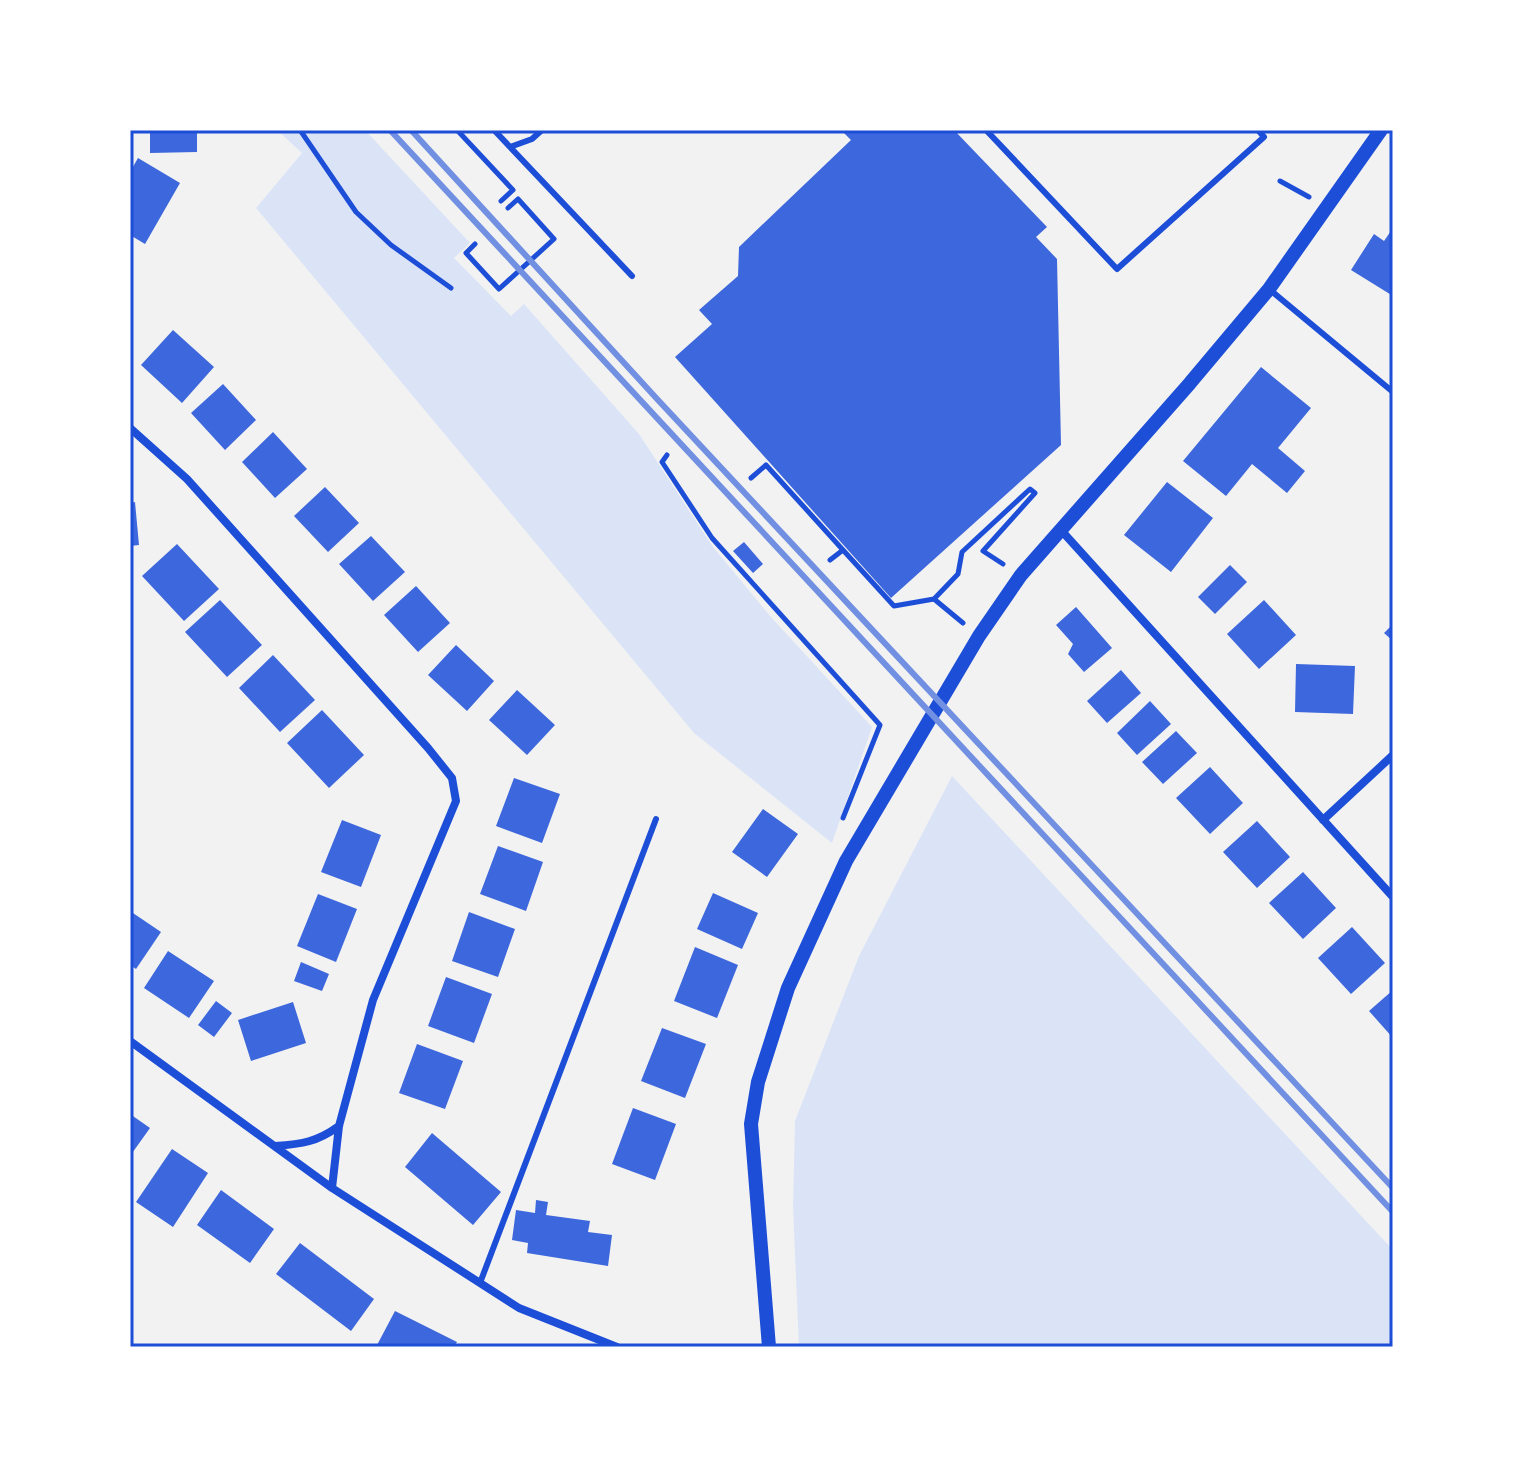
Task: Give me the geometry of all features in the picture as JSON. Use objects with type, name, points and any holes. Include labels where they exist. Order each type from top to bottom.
[{"type":"street","points":[[769,1347],[751,1124],[758,1082],[788,988],[846,861],[979,636],[1021,575],[1269,289],[1381,130]]},
{"type":"street","points":[[130,428],[187,479],[452,778],[456,801],[373,1000],[339,1126],[332,1188]]},
{"type":"street","points":[[1060,528],[1393,897]]},
{"type":"street","points":[[1323,820],[1393,755]]},
{"type":"street","points":[[130,1041],[332,1188],[519,1308],[617,1347]]},
{"type":"street","points":[[275,1146],[303,1144],[323,1138],[339,1126]]},
{"type":"lane","points":[[494,130],[632,276]]},
{"type":"lane","points":[[510,147],[532,139],[542,130]]},
{"type":"lane","points":[[986,130],[1117,269],[1264,137],[1258,130]]},
{"type":"lane","points":[[1269,289],[1393,392]]},
{"type":"lane","points":[[480,1283],[656,819]]},
{"type":"path","points":[[300,130],[356,212],[391,245],[451,288]]},
{"type":"path","points":[[457,130],[513,190],[501,201]]},
{"type":"path","points":[[1280,181],[1328,208]]},
{"type":"path","points":[[475,244],[466,253],[499,289],[554,239],[518,199],[508,208]]},
{"type":"path","points":[[667,455],[662,462],[712,538],[880,725],[840,826]]},
{"type":"path","points":[[751,478],[766,465],[894,606],[934,599],[958,574],[962,552],[1030,489],[1035,493],[983,551],[1021,575]]},
{"type":"path","points":[[830,560],[843,550]]},
{"type":"path","points":[[934,599],[979,636]]},
{"type":"shaded area","points":[[277,130],[365,130],[470,243],[454,258],[511,316],[524,304],[639,434],[713,547],[771,617],[872,727],[832,843],[694,733],[256,208],[302,153]]},
{"type":"shaded area","points":[[952,776],[1393,1250],[1393,1347],[799,1347],[793,1207],[795,1121],[859,956]]},
{"type":"building","points":[[150,130],[197,130],[197,152],[150,153]]},
{"type":"building","points":[[841,130],[954,130],[1047,227],[1036,237],[1057,259],[1061,445],[891,598],[675,357],[712,324],[699,310],[738,276],[739,247],[851,140]]},
{"type":"building","points":[[138,158],[180,183],[145,244],[130,235],[130,172]]},
{"type":"building","points":[[1393,228],[1393,296],[1351,270],[1374,234],[1384,241]]},
{"type":"building","points":[[173,330],[214,367],[182,403],[141,365]]},
{"type":"building","points":[[1261,367],[1311,408],[1278,448],[1305,471],[1287,493],[1252,464],[1226,496],[1183,461]]},
{"type":"building","points":[[223,384],[256,420],[225,450],[191,413]]},
{"type":"building","points":[[273,432],[307,469],[275,498],[242,462]]},
{"type":"building","points":[[1167,482],[1213,518],[1171,572],[1124,535]]},
{"type":"building","points":[[325,487],[359,523],[328,552],[294,516]]},
{"type":"building","points":[[135,502],[139,545],[130,546],[130,503]]},
{"type":"building","points":[[371,536],[405,572],[373,601],[339,564]]},
{"type":"building","points":[[744,542],[763,564],[753,573],[733,551]]},
{"type":"building","points":[[177,544],[219,589],[184,621],[142,576]]},
{"type":"building","points":[[1230,565],[1247,582],[1215,614],[1198,597]]},
{"type":"building","points":[[416,586],[450,623],[418,652],[384,615]]},
{"type":"building","points":[[220,600],[262,645],[227,677],[185,632]]},
{"type":"building","points":[[1264,600],[1296,635],[1259,669],[1227,634]]},
{"type":"building","points":[[1076,607],[1112,648],[1084,672],[1068,654],[1073,644],[1056,625]]},
{"type":"building","points":[[1393,624],[1393,641],[1384,633]]},
{"type":"building","points":[[456,645],[494,681],[467,711],[428,675]]},
{"type":"building","points":[[273,655],[315,700],[280,732],[239,688]]},
{"type":"building","points":[[1296,664],[1355,666],[1353,714],[1295,712]]},
{"type":"building","points":[[1121,670],[1141,693],[1107,723],[1087,701]]},
{"type":"building","points":[[517,690],[555,725],[527,755],[489,720]]},
{"type":"building","points":[[1150,701],[1171,724],[1137,755],[1117,733]]},
{"type":"building","points":[[322,710],[364,755],[329,788],[287,743]]},
{"type":"building","points":[[1176,731],[1197,753],[1163,784],[1142,762]]},
{"type":"building","points":[[1210,767],[1243,803],[1210,834],[1176,798]]},
{"type":"building","points":[[514,778],[560,794],[542,843],[496,826]]},
{"type":"building","points":[[763,809],[798,834],[767,877],[732,852]]},
{"type":"building","points":[[342,820],[381,835],[361,887],[321,872]]},
{"type":"building","points":[[1257,821],[1290,857],[1257,888],[1223,852]]},
{"type":"building","points":[[498,846],[543,862],[526,911],[480,894]]},
{"type":"building","points":[[1303,872],[1336,908],[1303,939],[1269,903]]},
{"type":"building","points":[[713,893],[758,913],[742,949],[697,929]]},
{"type":"building","points":[[318,894],[357,909],[336,962],[297,946]]},
{"type":"building","points":[[130,911],[161,932],[136,969],[130,965]]},
{"type":"building","points":[[469,912],[515,929],[498,977],[452,961]]},
{"type":"building","points":[[1352,927],[1385,963],[1351,994],[1318,958]]},
{"type":"building","points":[[695,947],[738,965],[717,1018],[674,1001]]},
{"type":"building","points":[[168,951],[214,981],[189,1018],[144,988]]},
{"type":"building","points":[[301,962],[329,974],[322,991],[294,981]]},
{"type":"building","points":[[446,977],[492,994],[474,1043],[428,1026]]},
{"type":"building","points":[[1393,990],[1393,1038],[1369,1011]]},
{"type":"building","points":[[216,1001],[232,1013],[214,1037],[198,1025]]},
{"type":"building","points":[[293,1002],[306,1043],[251,1061],[238,1020]]},
{"type":"building","points":[[662,1028],[706,1044],[685,1098],[641,1081]]},
{"type":"building","points":[[417,1044],[463,1061],[445,1109],[399,1093]]},
{"type":"building","points":[[633,1108],[676,1124],[655,1180],[612,1164]]},
{"type":"building","points":[[130,1114],[150,1128],[130,1156]]},
{"type":"building","points":[[432,1133],[501,1192],[473,1225],[405,1167]]},
{"type":"building","points":[[172,1149],[208,1173],[173,1227],[136,1202]]},
{"type":"building","points":[[221,1190],[274,1229],[250,1263],[197,1225]]},
{"type":"building","points":[[536,1200],[548,1202],[546,1215],[590,1221],[588,1232],[612,1235],[608,1266],[527,1253],[528,1243],[512,1240],[516,1210],[535,1213]]},
{"type":"building","points":[[300,1243],[374,1299],[351,1331],[276,1274]]},
{"type":"building","points":[[395,1311],[457,1342],[454,1347],[376,1347]]},
{"type":"railway","points":[[390,130],[1393,1212]]},
{"type":"railway","points":[[411,130],[658,400],[1393,1188]]}]
